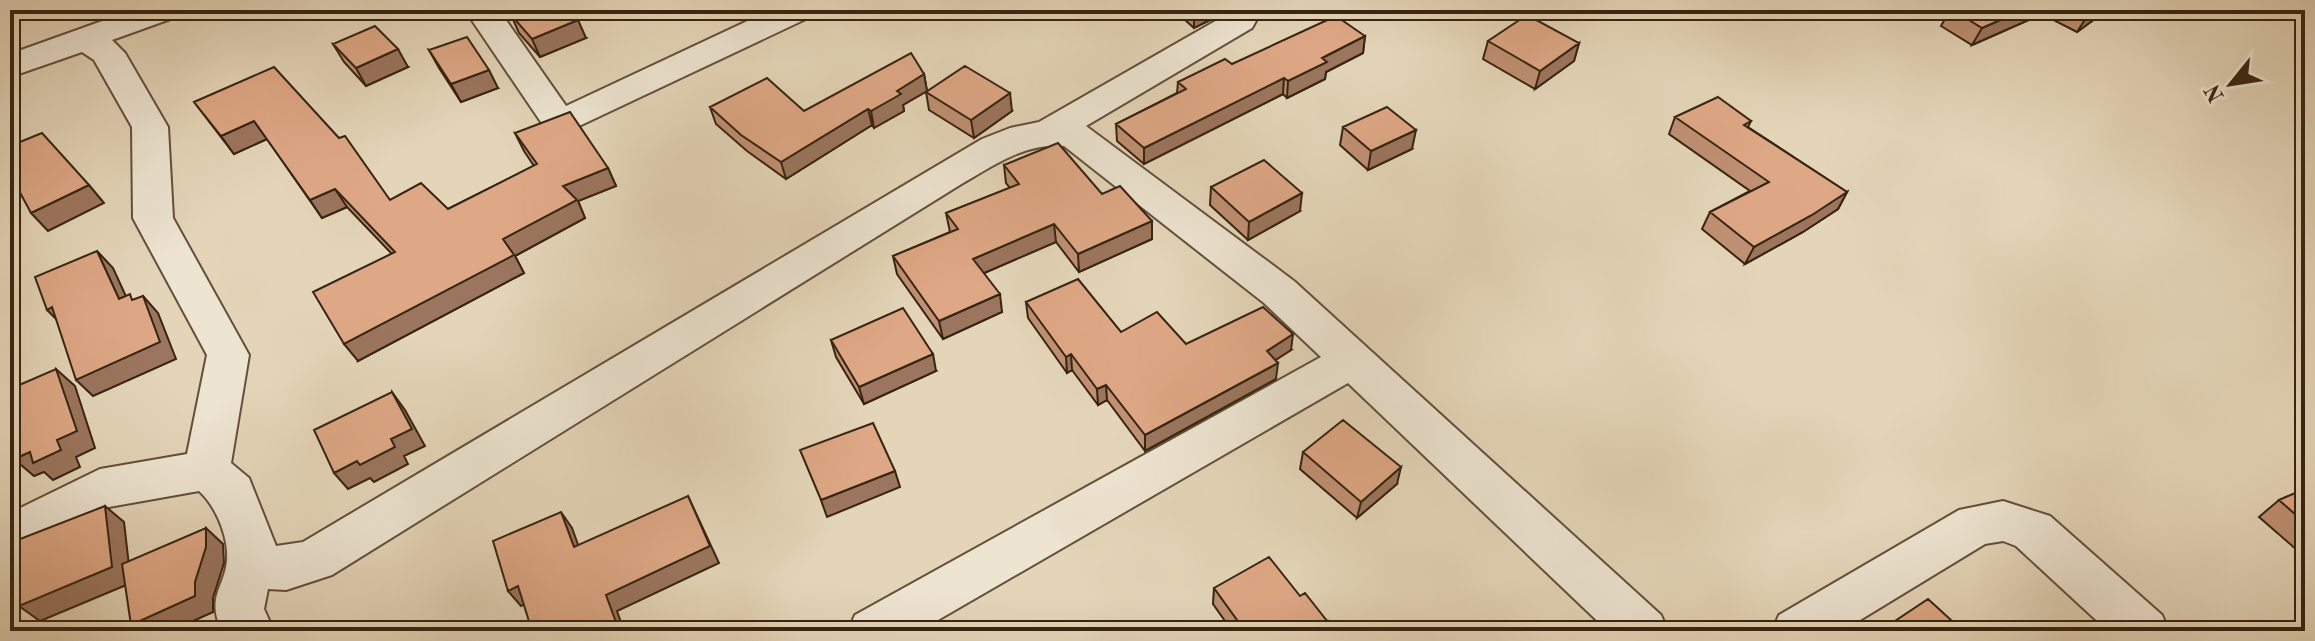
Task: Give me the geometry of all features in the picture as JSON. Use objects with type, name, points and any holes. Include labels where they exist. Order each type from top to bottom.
[{"type":"street","points":[[10,66],[164,10]]},
{"type":"street","points":[[482,10],[560,123],[798,10]]},
{"type":"street","points":[[1049,132],[1240,21],[1245,10]]},
{"type":"street","points":[[86,39],[108,53],[150,127],[153,218],[228,355],[207,470]]},
{"type":"street","points":[[207,470],[232,492],[252,553],[263,567],[286,568],[315,560],[950,174],[1021,135],[1049,132],[1074,135],[1279,292],[1643,631]]},
{"type":"street","points":[[873,631],[1352,360]]},
{"type":"street","points":[[10,537],[100,489],[207,470]]},
{"type":"street","points":[[1797,631],[1976,525],[2003,521],[2033,531],[2144,631]]},
{"type":"street","points":[[249,631],[238,611],[252,553]]},
{"type":"building","points":[[523,10],[569,10],[578,20],[532,39],[511,15]]},
{"type":"building","points":[[1953,10],[2023,10],[1982,28]]},
{"type":"building","points":[[1527,15],[1579,43],[1540,71],[1488,41]]},
{"type":"building","points":[[1336,16],[1365,36],[1322,58],[1327,62],[1288,81],[1284,78],[1144,148],[1116,124],[1186,89],[1178,82],[1225,59],[1232,64]]},
{"type":"building","points":[[375,26],[398,49],[356,68],[333,44]]},
{"type":"building","points":[[467,37],[489,70],[451,84],[429,50]]},
{"type":"building","points":[[911,53],[924,74],[897,91],[901,94],[871,111],[868,109],[781,162],[741,135],[710,107],[767,78],[804,111]]},
{"type":"building","points":[[965,66],[1010,93],[971,120],[926,92]]},
{"type":"building","points":[[274,67],[339,138],[345,136],[390,200],[421,183],[448,209],[537,164],[515,133],[570,112],[608,168],[563,186],[577,200],[503,239],[514,255],[344,344],[313,292],[395,252],[335,189],[310,200],[254,121],[221,136],[194,102]]},
{"type":"building","points":[[1718,97],[1751,121],[1744,125],[1847,192],[1754,247],[1710,212],[1769,182],[1675,117]]},
{"type":"building","points":[[1387,107],[1416,130],[1371,151],[1343,127]]},
{"type":"building","points":[[42,133],[89,185],[31,213],[10,174],[10,146]]},
{"type":"building","points":[[1058,143],[1102,194],[1120,186],[1152,221],[1078,254],[1054,224],[973,259],[1000,294],[939,321],[893,256],[958,229],[946,213],[1019,184],[1004,165]]},
{"type":"building","points":[[1264,160],[1302,193],[1249,222],[1211,187]]},
{"type":"building","points":[[97,251],[119,299],[130,294],[132,300],[143,296],[160,342],[76,380],[52,307],[47,310],[35,277]]},
{"type":"building","points":[[1078,279],[1121,332],[1157,312],[1186,344],[1263,307],[1293,334],[1267,351],[1278,363],[1145,435],[1106,385],[1097,389],[1071,354],[1066,357],[1026,302]]},
{"type":"building","points":[[903,308],[933,354],[859,387],[831,340]]},
{"type":"building","points":[[56,369],[77,431],[57,440],[61,450],[33,463],[30,452],[14,459],[10,444],[10,415],[16,413],[10,389]]},
{"type":"building","points":[[392,392],[412,429],[391,439],[395,447],[360,465],[357,461],[334,473],[314,430]]},
{"type":"building","points":[[1343,420],[1401,467],[1361,502],[1303,452]]},
{"type":"building","points":[[873,423],[895,471],[821,500],[800,450]]},
{"type":"building","points":[[2305,489],[2305,523],[2279,500]]},
{"type":"building","points":[[688,496],[710,546],[606,595],[617,625],[603,631],[532,631],[518,586],[508,591],[493,541],[561,512],[574,547]]},
{"type":"building","points":[[105,506],[112,567],[19,606],[15,541]]},
{"type":"building","points":[[206,528],[206,547],[195,582],[195,596],[131,625],[122,564]]},
{"type":"building","points":[[1269,557],[1300,596],[1305,593],[1327,621],[1310,631],[1245,631],[1214,588]]},
{"type":"building","points":[[1928,599],[1963,631],[1880,631]]}]
